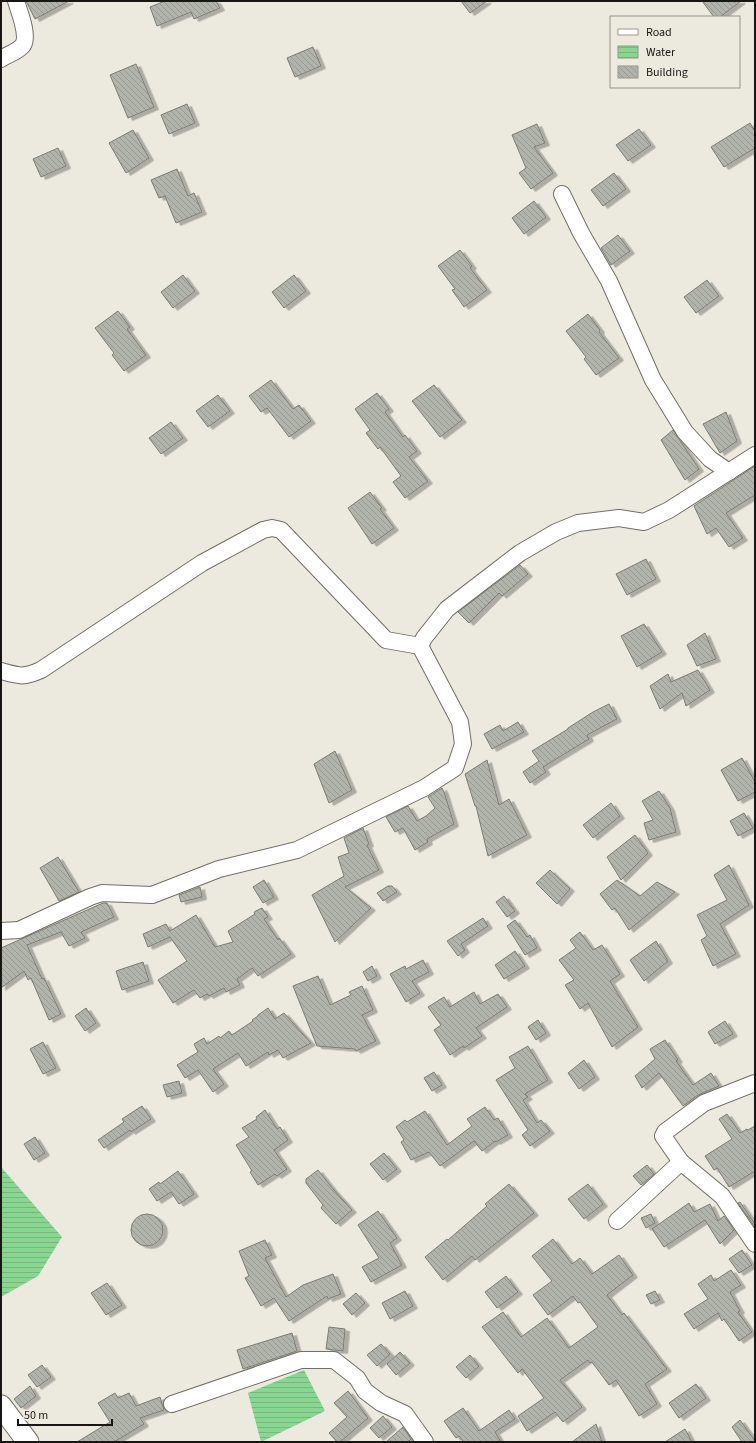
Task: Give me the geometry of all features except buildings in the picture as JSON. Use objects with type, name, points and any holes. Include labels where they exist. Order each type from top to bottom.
[{"type":"main road","points":[[1,1406],[28,1442]]},
{"type":"street","points":[[1,59],[22,46],[25,39],[23,24],[16,1]]},
{"type":"street","points":[[562,194],[581,233],[609,281],[653,380],[686,432],[710,458],[729,472]]},
{"type":"street","points":[[420,646],[424,638],[446,609],[520,553],[556,532],[578,523],[612,518],[644,522],[669,510],[755,455]]},
{"type":"street","points":[[1,671],[17,676],[29,676],[41,670],[202,563],[263,530],[272,528],[281,530],[386,640],[420,646]]},
{"type":"street","points":[[1,931],[19,930],[90,897],[102,894],[152,895],[219,869],[297,850],[424,788],[455,768],[463,744],[460,722],[420,646]]},
{"type":"street","points":[[755,1083],[704,1103],[665,1132],[663,1136],[682,1162],[722,1196],[755,1244]]},
{"type":"street","points":[[617,1221],[682,1162]]},
{"type":"street","points":[[172,1404],[301,1360],[334,1360],[357,1378],[365,1391],[381,1403],[405,1414],[425,1442]]},
{"type":"water","points":[[1,1167],[62,1237],[38,1276],[1,1297]]},
{"type":"water","points":[[304,1370],[325,1411],[261,1442],[248,1393]]}]
